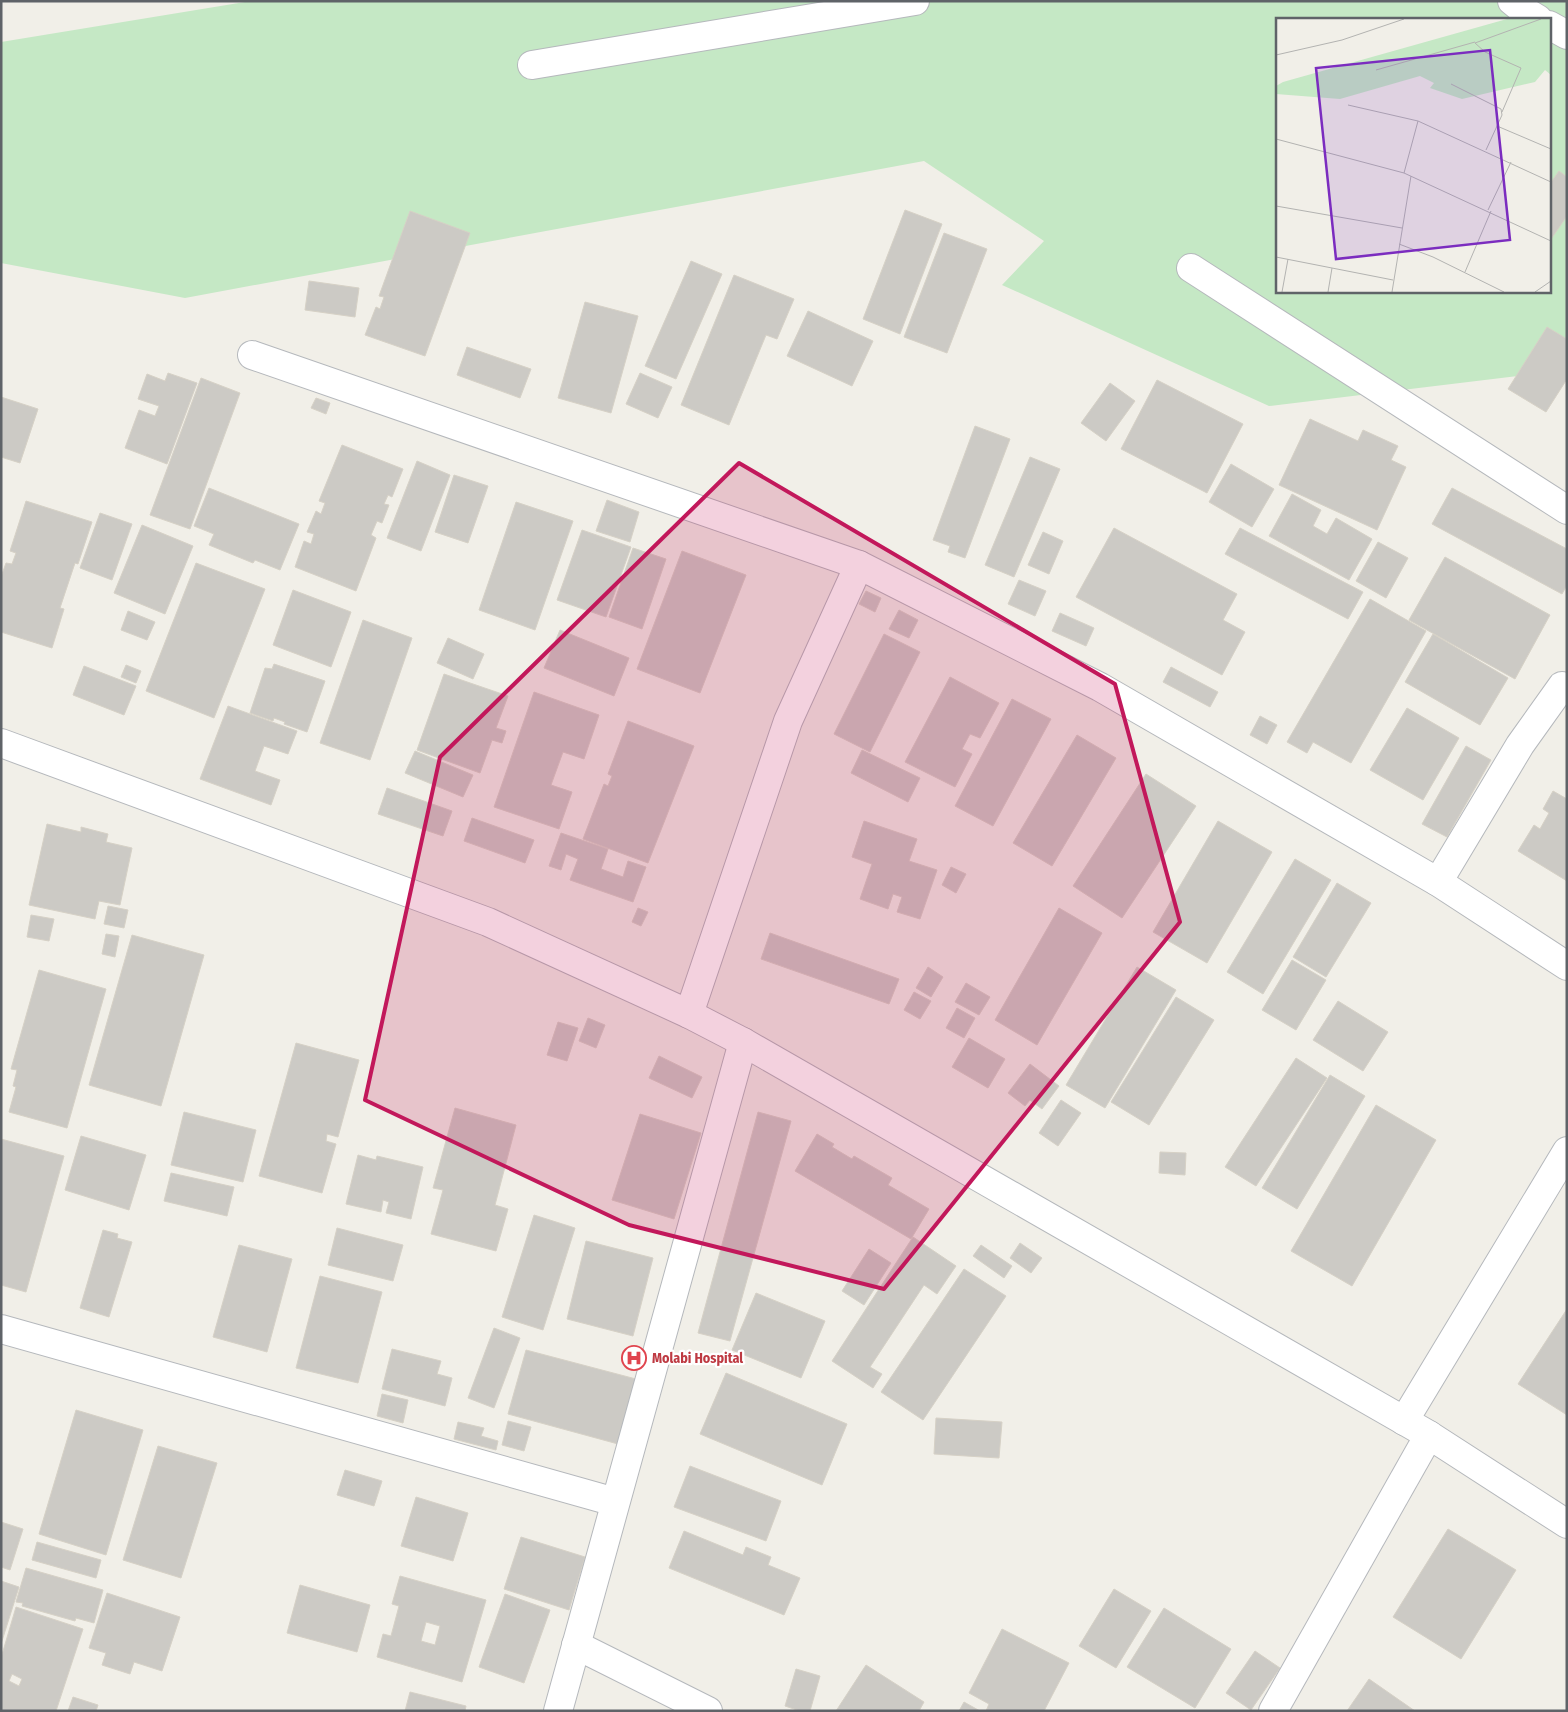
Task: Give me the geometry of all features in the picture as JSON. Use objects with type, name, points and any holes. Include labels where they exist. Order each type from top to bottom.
[{"type":"street","points":[[532,66],[915,1]]},
{"type":"street","points":[[1512,1],[1536,18]]},
{"type":"street","points":[[1550,26],[1567,35]]},
{"type":"street","points":[[1191,268],[1567,510]]},
{"type":"street","points":[[252,355],[859,565],[1100,687],[1438,882],[1567,966]]},
{"type":"street","points":[[689,1014],[788,721],[859,565]]},
{"type":"street","points":[[1438,882],[1520,745],[1565,684]]},
{"type":"street","points":[[1,743],[488,922],[689,1014],[743,1042],[1428,1434],[1567,1524]]},
{"type":"street","points":[[558,1711],[743,1042]]},
{"type":"street","points":[[1404,1421],[1567,1151]]},
{"type":"street","points":[[1,1328],[615,1502]]},
{"type":"street","points":[[1273,1711],[1428,1434]]},
{"type":"street","points":[[576,1645],[708,1711]]},
{"type":"highlighted area","points":[[739,463],[1115,684],[1180,922],[884,1289],[629,1225],[365,1100],[440,757]]},
{"type":"green space","points":[[251,1],[1567,1],[1567,370],[1269,406],[1002,285],[1044,241],[924,161],[185,298],[1,263],[1,42]]},
{"type":"building","points":[[1559,171],[1567,177],[1567,216],[1550,241],[1550,184]]},
{"type":"building","points":[[905,210],[942,224],[900,334],[863,319]]},
{"type":"building","points":[[410,211],[470,233],[425,356],[365,335],[376,307],[380,309],[384,297],[379,296]]},
{"type":"building","points":[[944,233],[987,249],[947,353],[904,337]]},
{"type":"building","points":[[691,261],[722,274],[676,379],[645,366]]},
{"type":"building","points":[[734,275],[794,299],[777,339],[766,335],[729,425],[681,405]]},
{"type":"building","points":[[309,281],[359,288],[355,317],[305,310]]},
{"type":"building","points":[[585,302],[638,316],[611,413],[558,398]]},
{"type":"building","points":[[808,311],[873,341],[852,386],[787,356]]},
{"type":"building","points":[[1547,327],[1567,339],[1567,379],[1546,412],[1508,389]]},
{"type":"building","points":[[467,347],[531,369],[520,398],[457,375]]},
{"type":"building","points":[[168,373],[197,383],[167,464],[125,448],[139,410],[155,416],[159,406],[138,399],[147,374],[165,381]]},
{"type":"building","points":[[640,373],[672,387],[658,418],[626,404]]},
{"type":"building","points":[[201,378],[240,393],[190,529],[150,515]]},
{"type":"building","points":[[1157,380],[1243,424],[1207,493],[1121,449]]},
{"type":"building","points":[[1110,383],[1135,401],[1106,441],[1081,423]]},
{"type":"building","points":[[1,397],[38,409],[20,463],[1,457]]},
{"type":"building","points":[[316,398],[330,403],[326,414],[311,408]]},
{"type":"building","points":[[1310,419],[1358,441],[1363,430],[1398,446],[1391,460],[1406,467],[1377,530],[1279,485]]},
{"type":"building","points":[[975,426],[1010,439],[965,558],[948,552],[950,546],[933,540]]},
{"type":"building","points":[[342,445],[403,469],[392,497],[388,495],[384,504],[389,505],[382,523],[377,521],[371,535],[376,538],[356,591],[295,567],[304,541],[311,544],[314,534],[307,532],[316,511],[321,514],[325,503],[319,501]]},
{"type":"building","points":[[1030,457],[1060,469],[1014,577],[985,565]]},
{"type":"building","points":[[417,461],[450,475],[421,551],[387,538]]},
{"type":"building","points":[[1231,464],[1274,489],[1252,527],[1209,502]]},
{"type":"building","points":[[454,475],[488,486],[468,543],[435,532]]},
{"type":"building","points":[[209,488],[299,524],[280,570],[255,560],[253,563],[209,545],[214,534],[194,526]]},
{"type":"building","points":[[1452,488],[1567,549],[1567,585],[1562,594],[1432,524]]},
{"type":"building","points":[[1292,494],[1321,510],[1313,526],[1327,534],[1336,518],[1372,539],[1349,580],[1269,536]]},
{"type":"building","points":[[607,500],[639,512],[630,542],[596,531]]},
{"type":"building","points":[[26,501],[92,522],[78,564],[75,563],[60,608],[64,609],[52,648],[1,632],[1,577],[6,563],[12,564],[16,553],[10,551]]},
{"type":"building","points":[[516,502],[573,521],[535,630],[479,610]]},
{"type":"building","points":[[100,513],[132,524],[112,580],[80,568]]},
{"type":"building","points":[[142,525],[193,546],[165,614],[114,593]]},
{"type":"building","points":[[1114,528],[1237,594],[1223,620],[1245,632],[1222,675],[1076,597]]},
{"type":"building","points":[[1240,528],[1363,592],[1348,619],[1225,554]]},
{"type":"building","points":[[582,530],[631,547],[606,617],[557,600]]},
{"type":"building","points":[[1043,532],[1063,541],[1049,574],[1028,565]]},
{"type":"building","points":[[1378,542],[1408,558],[1386,598],[1356,581]]},
{"type":"building","points":[[633,548],[666,559],[642,629],[609,617]]},
{"type":"building","points":[[682,551],[746,575],[700,693],[637,669]]},
{"type":"building","points":[[1445,557],[1550,615],[1515,679],[1409,620]]},
{"type":"building","points":[[196,563],[265,589],[214,718],[146,691]]},
{"type":"building","points":[[1019,580],[1046,591],[1035,616],[1008,604]]},
{"type":"building","points":[[293,590],[351,612],[331,667],[273,645]]},
{"type":"building","points":[[866,591],[881,598],[875,612],[859,604]]},
{"type":"building","points":[[1370,599],[1426,631],[1351,763],[1313,742],[1307,753],[1287,742]]},
{"type":"building","points":[[899,610],[918,620],[909,638],[889,629]]},
{"type":"building","points":[[128,611],[155,622],[147,640],[121,630]]},
{"type":"building","points":[[1060,613],[1094,628],[1086,646],[1052,631]]},
{"type":"building","points":[[363,620],[412,638],[370,760],[320,743]]},
{"type":"building","points":[[560,630],[629,658],[614,696],[544,668]]},
{"type":"building","points":[[884,634],[920,652],[870,752],[834,734]]},
{"type":"building","points":[[1433,634],[1508,678],[1480,725],[1405,682]]},
{"type":"building","points":[[448,638],[484,654],[473,679],[437,663]]},
{"type":"building","points":[[274,664],[325,681],[307,732],[284,724],[285,722],[274,718],[273,721],[250,713],[265,668],[272,669]]},
{"type":"building","points":[[126,665],[141,671],[136,683],[121,677]]},
{"type":"building","points":[[84,666],[136,686],[124,715],[73,695]]},
{"type":"building","points":[[1171,667],[1218,692],[1210,707],[1163,682]]},
{"type":"building","points":[[444,674],[508,696],[496,728],[506,731],[502,743],[492,740],[480,773],[417,750]]},
{"type":"building","points":[[950,677],[999,703],[980,738],[970,734],[962,749],[972,754],[955,787],[905,762]]},
{"type":"building","points":[[534,692],[599,715],[584,759],[563,752],[551,785],[572,792],[559,829],[494,807]]},
{"type":"building","points":[[1012,699],[1051,719],[993,826],[955,806]]},
{"type":"building","points":[[228,706],[297,731],[288,754],[264,746],[255,771],[280,780],[271,805],[200,779]]},
{"type":"building","points":[[1407,708],[1459,738],[1423,800],[1370,770]]},
{"type":"building","points":[[1260,716],[1277,725],[1267,744],[1250,735]]},
{"type":"building","points":[[628,721],[694,746],[648,863],[583,839],[604,784],[608,786],[612,776],[608,774]]},
{"type":"building","points":[[1077,735],[1116,758],[1052,866],[1013,843]]},
{"type":"building","points":[[1466,746],[1491,760],[1447,837],[1422,824]]},
{"type":"building","points":[[862,750],[920,778],[908,802],[851,773]]},
{"type":"building","points":[[415,751],[473,775],[463,797],[405,773]]},
{"type":"building","points":[[1146,774],[1196,806],[1122,918],[1073,886]]},
{"type":"building","points":[[387,788],[452,811],[443,836],[378,814]]},
{"type":"building","points":[[1553,791],[1567,799],[1567,881],[1518,851],[1534,825],[1540,829],[1549,813],[1543,809]]},
{"type":"building","points":[[472,818],[534,840],[525,863],[464,841]]},
{"type":"building","points":[[864,821],[917,839],[909,861],[937,870],[920,919],[897,912],[902,897],[893,894],[888,909],[860,899],[872,864],[852,857]]},
{"type":"building","points":[[1218,821],[1272,852],[1207,963],[1153,932]]},
{"type":"building","points":[[47,824],[81,832],[81,827],[108,834],[106,842],[132,848],[120,905],[99,901],[95,919],[29,905]]},
{"type":"building","points":[[561,833],[608,849],[601,869],[623,877],[628,861],[646,867],[633,902],[570,880],[578,859],[566,854],[561,870],[549,866]]},
{"type":"building","points":[[1295,859],[1331,880],[1263,994],[1227,972]]},
{"type":"building","points":[[951,867],[966,874],[956,893],[942,885]]},
{"type":"building","points":[[1337,883],[1371,903],[1326,977],[1293,957]]},
{"type":"building","points":[[108,906],[128,910],[124,928],[104,924]]},
{"type":"building","points":[[638,908],[648,912],[641,926],[632,922]]},
{"type":"building","points":[[1059,908],[1102,933],[1037,1045],[995,1020]]},
{"type":"building","points":[[31,915],[54,919],[49,941],[27,937]]},
{"type":"building","points":[[770,933],[899,979],[889,1004],[761,959]]},
{"type":"building","points":[[106,934],[119,936],[115,957],[102,954]]},
{"type":"building","points":[[132,935],[204,955],[161,1106],[89,1085]]},
{"type":"building","points":[[1292,960],[1326,980],[1296,1030],[1262,1010]]},
{"type":"building","points":[[928,967],[943,977],[931,997],[916,988]]},
{"type":"building","points":[[1137,967],[1176,990],[1105,1108],[1066,1085]]},
{"type":"building","points":[[39,970],[106,989],[67,1128],[9,1112],[16,1087],[13,1086],[17,1070],[11,1069]]},
{"type":"building","points":[[966,983],[990,997],[979,1015],[955,1002]]},
{"type":"building","points":[[914,992],[931,1001],[920,1019],[904,1010]]},
{"type":"building","points":[[1176,997],[1214,1020],[1149,1125],[1111,1102]]},
{"type":"building","points":[[1338,1001],[1388,1032],[1363,1071],[1313,1040]]},
{"type":"building","points":[[957,1008],[975,1018],[964,1038],[946,1028]]},
{"type":"building","points":[[588,1018],[605,1025],[596,1048],[579,1041]]},
{"type":"building","points":[[558,1022],[578,1028],[567,1061],[547,1055]]},
{"type":"building","points":[[969,1038],[1005,1059],[988,1088],[952,1067]]},
{"type":"building","points":[[296,1043],[359,1060],[338,1137],[327,1134],[326,1141],[336,1144],[322,1193],[259,1176]]},
{"type":"building","points":[[659,1056],[702,1077],[692,1098],[649,1078]]},
{"type":"building","points":[[1296,1058],[1327,1078],[1256,1186],[1225,1167]]},
{"type":"building","points":[[1030,1064],[1059,1086],[1042,1109],[1030,1100],[1025,1106],[1008,1093]]},
{"type":"building","points":[[1330,1075],[1365,1096],[1297,1209],[1262,1188]]},
{"type":"building","points":[[1061,1100],[1081,1113],[1058,1146],[1039,1133]]},
{"type":"building","points":[[1376,1105],[1436,1140],[1352,1286],[1291,1251]]},
{"type":"building","points":[[455,1108],[516,1125],[495,1205],[508,1209],[496,1251],[431,1234],[443,1190],[433,1188]]},
{"type":"building","points":[[184,1112],[256,1130],[243,1182],[171,1165]]},
{"type":"building","points":[[758,1112],[791,1121],[730,1341],[698,1333]]},
{"type":"building","points":[[640,1114],[701,1133],[674,1219],[612,1200]]},
{"type":"building","points":[[817,1134],[834,1144],[832,1147],[852,1159],[854,1156],[892,1178],[888,1185],[929,1209],[911,1239],[795,1171]]},
{"type":"building","points":[[81,1136],[146,1155],[129,1210],[65,1190]]},
{"type":"building","points":[[1,1139],[64,1156],[26,1292],[1,1285]]},
{"type":"building","points":[[1160,1152],[1186,1153],[1185,1175],[1159,1173]]},
{"type":"building","points":[[358,1155],[376,1160],[377,1156],[423,1167],[411,1219],[386,1213],[389,1202],[383,1200],[381,1212],[346,1204]]},
{"type":"building","points":[[171,1173],[234,1187],[227,1216],[164,1201]]},
{"type":"building","points":[[534,1215],[575,1228],[543,1330],[502,1317]]},
{"type":"building","points":[[337,1228],[403,1245],[393,1281],[328,1265]]},
{"type":"building","points":[[103,1230],[118,1234],[117,1238],[132,1242],[109,1317],[80,1308]]},
{"type":"building","points":[[913,1237],[956,1266],[937,1294],[924,1285],[870,1367],[882,1374],[873,1388],[832,1361]]},
{"type":"building","points":[[586,1241],[653,1258],[633,1336],[567,1319]]},
{"type":"building","points":[[1020,1243],[1042,1258],[1031,1273],[1010,1258]]},
{"type":"building","points":[[239,1245],[292,1259],[267,1352],[213,1337]]},
{"type":"building","points":[[981,1245],[1012,1266],[1004,1278],[973,1256]]},
{"type":"building","points":[[869,1249],[891,1263],[864,1305],[842,1291]]},
{"type":"building","points":[[964,1269],[1006,1296],[923,1420],[881,1392]]},
{"type":"building","points":[[320,1276],[382,1292],[358,1383],[296,1368]]},
{"type":"building","points":[[756,1293],[825,1321],[801,1378],[732,1350]]},
{"type":"building","points":[[1567,1309],[1567,1415],[1518,1384]]},
{"type":"building","points":[[494,1328],[520,1338],[494,1408],[468,1398]]},
{"type":"building","points":[[392,1349],[441,1361],[437,1374],[452,1378],[445,1406],[382,1389]]},
{"type":"building","points":[[526,1350],[636,1379],[618,1444],[508,1414]]},
{"type":"building","points":[[726,1373],[847,1424],[822,1485],[700,1434]]},
{"type":"building","points":[[382,1394],[408,1400],[403,1423],[377,1416]]},
{"type":"building","points":[[76,1410],[143,1430],[106,1555],[39,1534]]},
{"type":"building","points":[[936,1418],[1002,1422],[999,1458],[934,1454]]},
{"type":"building","points":[[508,1421],[531,1427],[524,1451],[502,1445]]},
{"type":"building","points":[[458,1422],[484,1428],[481,1436],[498,1441],[496,1450],[454,1439]]},
{"type":"building","points":[[158,1446],[217,1463],[181,1578],[123,1560]]},
{"type":"building","points":[[690,1466],[781,1501],[766,1541],[674,1507]]},
{"type":"building","points":[[345,1470],[382,1481],[374,1506],[337,1495]]},
{"type":"building","points":[[416,1497],[468,1513],[453,1561],[401,1546]]},
{"type":"building","points":[[1,1522],[23,1529],[10,1570],[1,1567]]},
{"type":"building","points":[[1448,1529],[1516,1570],[1461,1659],[1393,1617]]},
{"type":"building","points":[[684,1531],[743,1555],[746,1547],[771,1557],[768,1565],[800,1578],[784,1615],[669,1568]]},
{"type":"building","points":[[521,1537],[585,1557],[569,1610],[504,1589]]},
{"type":"building","points":[[37,1542],[101,1560],[96,1578],[32,1560]]},
{"type":"building","points":[[26,1568],[103,1590],[94,1623],[76,1618],[75,1621],[22,1606],[23,1603],[16,1602]]},
{"type":"building","points":[[400,1576],[486,1600],[462,1682],[377,1657],[383,1634],[391,1636],[399,1606],[392,1604]],"holes":[[[426,1622],[440,1626],[435,1645],[421,1641]]]},
{"type":"building","points":[[1,1581],[19,1587],[1,1644]]},
{"type":"building","points":[[300,1585],[370,1605],[357,1652],[287,1633]]},
{"type":"building","points":[[1114,1589],[1151,1611],[1116,1668],[1079,1646]]},
{"type":"building","points":[[107,1593],[180,1617],[162,1671],[134,1662],[130,1674],[102,1665],[106,1653],[89,1648]]},
{"type":"building","points":[[505,1594],[550,1610],[524,1683],[479,1667]]},
{"type":"building","points":[[16,1607],[83,1629],[56,1711],[1,1711],[1,1658]],"holes":[[[12,1674],[22,1679],[19,1686],[9,1681]]]},
{"type":"building","points":[[1164,1608],[1231,1649],[1195,1708],[1127,1667]]},
{"type":"building","points":[[1002,1629],[1069,1663],[1044,1711],[986,1711],[989,1704],[969,1693]]},
{"type":"building","points":[[1255,1651],[1280,1668],[1251,1710],[1226,1693]]},
{"type":"building","points":[[866,1665],[924,1702],[919,1711],[836,1711]]},
{"type":"building","points":[[796,1669],[820,1676],[810,1711],[800,1711],[785,1706]]},
{"type":"building","points":[[1369,1679],[1415,1711],[1347,1711]]},
{"type":"building","points":[[410,1692],[466,1706],[465,1711],[405,1711]]},
{"type":"building","points":[[73,1697],[98,1705],[96,1711],[68,1711]]},
{"type":"building","points":[[964,1702],[980,1711],[959,1711]]},
{"type":"place","name":"Molabi Hospital","points":[[634,1358]]}]
